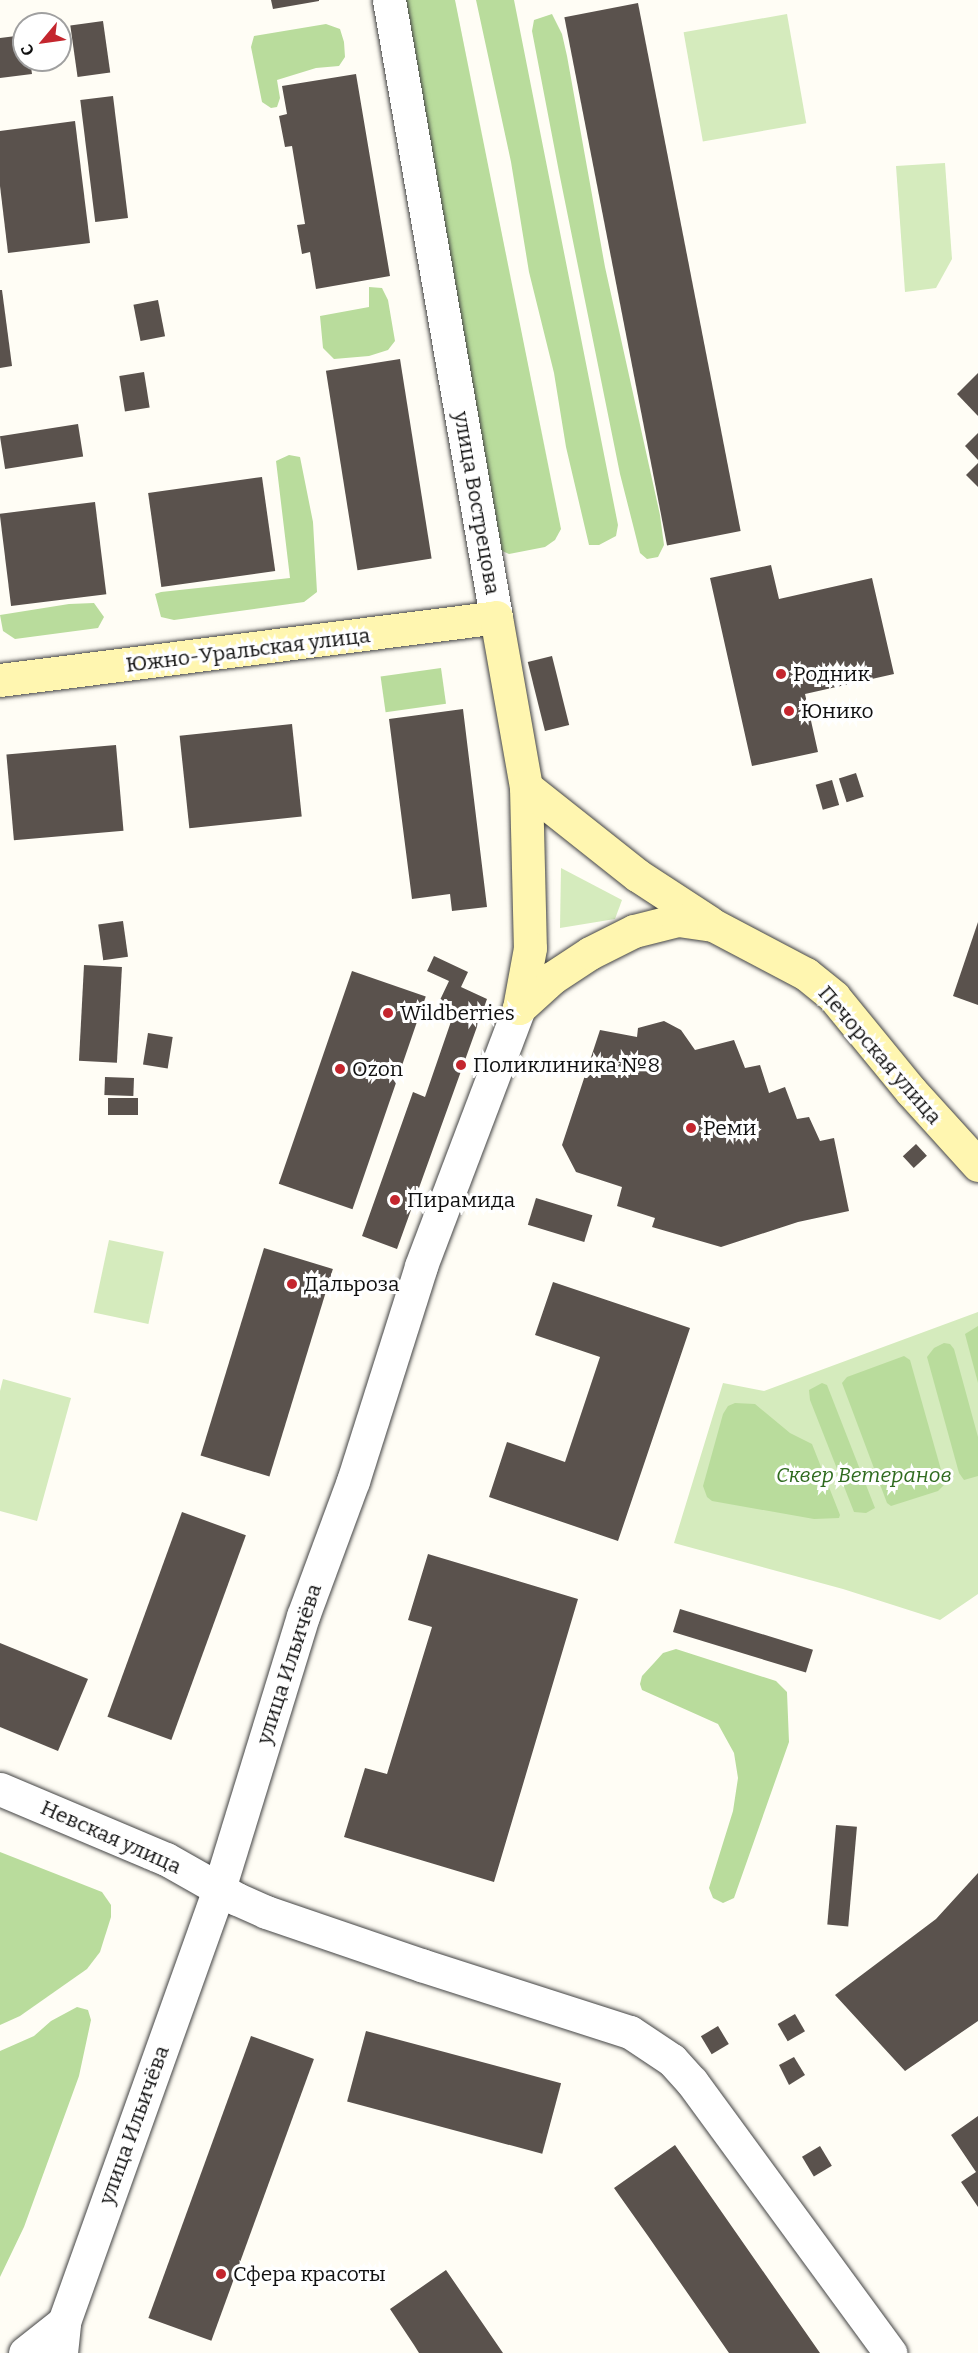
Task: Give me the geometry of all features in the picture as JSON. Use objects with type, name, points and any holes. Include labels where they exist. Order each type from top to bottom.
[{"type":"main road","name":"Южно-Уральская улица","points":[[0,680],[496,617]]},
{"type":"main road","name":"улица Вострецова","points":[[496,617],[526,787],[531,948],[519,1008]]},
{"type":"main road","points":[[526,787],[638,875],[713,925]]},
{"type":"main road","name":"Печорская улица","points":[[519,1008],[552,978],[634,931],[678,920],[713,925],[806,974],[834,997],[911,1091],[978,1165]]},
{"type":"street","name":"улица Вострецова","points":[[389,0],[496,617]]},
{"type":"street","name":"улица Ильичёва","points":[[25,2353],[62,2337],[219,1889],[303,1616],[353,1481],[421,1266],[519,1008]]},
{"type":"street","name":"Невская улица","points":[[0,1789],[166,1859],[219,1889],[277,1916],[421,1965],[630,2031],[672,2060],[718,2116],[890,2353]]},
{"type":"green space","points":[[403,0],[455,0],[561,529],[555,540],[545,547],[509,554],[500,550]]},
{"type":"green space","points":[[476,0],[514,0],[618,525],[616,536],[599,545],[589,545],[566,447],[554,373],[529,272],[511,162]]},
{"type":"green space","points":[[552,14],[562,34],[567,56],[605,267],[660,515],[664,545],[658,557],[647,559],[640,553],[620,474],[559,172],[532,31],[534,20]]},
{"type":"green space","points":[[787,14],[806,123],[703,142],[684,32]]},
{"type":"green space","points":[[326,24],[340,29],[345,57],[339,66],[316,68],[277,80],[280,98],[277,107],[271,108],[262,102],[251,47],[254,36]]},
{"type":"green space","points":[[945,163],[952,259],[936,288],[905,292],[896,166]]},
{"type":"green space","points":[[369,287],[382,288],[388,300],[395,341],[388,350],[369,356],[334,359],[323,348],[320,316],[369,307]]},
{"type":"green space","points":[[289,455],[300,457],[313,522],[317,592],[304,602],[174,620],[161,617],[155,594],[161,592],[290,578],[276,461]]},
{"type":"green space","points":[[94,603],[104,617],[98,628],[15,639],[3,631],[0,615],[69,604]]},
{"type":"green space","points":[[441,668],[446,704],[386,712],[381,676]]},
{"type":"green space","points":[[561,868],[622,900],[615,919],[560,928]]},
{"type":"green space","points":[[109,1240],[164,1252],[148,1324],[94,1312]]},
{"type":"green space","name":"Сквер Ветеранов","points":[[978,1312],[978,1594],[940,1620],[843,1589],[674,1543],[723,1383],[764,1391]]},
{"type":"green space","points":[[978,1326],[978,1383],[965,1334]]},
{"type":"green space","points":[[944,1343],[950,1344],[954,1349],[978,1437],[978,1476],[964,1480],[959,1473],[927,1357],[934,1348]]},
{"type":"green space","points":[[904,1356],[910,1360],[945,1484],[938,1491],[891,1506],[887,1503],[842,1383],[847,1377]]},
{"type":"green space","points":[[3,1379],[71,1398],[37,1521],[0,1511],[0,1391]]},
{"type":"green space","points":[[822,1383],[827,1385],[875,1508],[866,1513],[854,1512],[810,1400],[809,1390]]},
{"type":"green space","points":[[735,1403],[755,1404],[790,1433],[812,1444],[840,1515],[839,1518],[814,1519],[712,1501],[707,1497],[703,1486],[723,1414],[728,1406]]},
{"type":"green space","points":[[676,1649],[776,1681],[787,1692],[789,1742],[734,1898],[723,1903],[713,1898],[709,1888],[733,1811],[738,1778],[734,1753],[718,1724],[642,1690],[640,1684],[642,1676],[663,1653]]},
{"type":"green space","points":[[0,1852],[102,1892],[111,1905],[111,1917],[100,1952],[87,1969],[20,2016],[0,2025]]},
{"type":"green space","points":[[77,2007],[88,2010],[91,2020],[79,2076],[24,2227],[0,2277],[0,2051],[34,2036],[51,2021]]},
{"type":"building","points":[[271,0],[319,0],[319,1],[273,9]]},
{"type":"building","points":[[638,3],[741,531],[667,545],[564,17]]},
{"type":"building","points":[[103,21],[110,72],[78,77],[72,25]]},
{"type":"building","points":[[12,36],[12,72],[32,72],[32,74],[0,78],[0,38]]},
{"type":"building","points":[[356,74],[390,276],[316,289],[310,252],[302,254],[297,225],[305,224],[292,146],[285,147],[279,116],[287,114],[282,86]]},
{"type":"building","points":[[113,96],[128,218],[95,222],[80,100]]},
{"type":"building","points":[[75,121],[90,243],[8,253],[0,186],[0,131]]},
{"type":"building","points":[[0,290],[2,290],[12,366],[0,368]]},
{"type":"building","points":[[158,300],[165,336],[141,341],[133,305]]},
{"type":"building","points":[[400,359],[432,559],[358,570],[326,371]]},
{"type":"building","points":[[144,372],[150,408],[125,411],[119,376]]},
{"type":"building","points":[[978,373],[978,416],[957,394]]},
{"type":"building","points":[[78,424],[83,457],[5,469],[0,436]]},
{"type":"building","points":[[978,433],[978,460],[965,446]]},
{"type":"building","points":[[978,463],[978,487],[966,475]]},
{"type":"building","points":[[262,477],[275,571],[161,587],[148,493]]},
{"type":"building","points":[[95,502],[106,594],[11,606],[0,514]]},
{"type":"building","points":[[771,565],[779,599],[872,578],[894,674],[805,694],[818,752],[752,766],[710,578]]},
{"type":"building","points":[[552,656],[569,725],[545,731],[528,662]]},
{"type":"building","points":[[463,709],[487,907],[452,911],[450,894],[412,899],[389,719]]},
{"type":"building","points":[[292,724],[302,816],[189,828],[180,736]]},
{"type":"building","points":[[116,745],[123,831],[14,840],[6,755]]},
{"type":"building","points":[[856,773],[864,797],[847,802],[839,779]]},
{"type":"building","points":[[832,780],[839,805],[823,810],[816,785]]},
{"type":"building","points":[[123,921],[128,957],[103,960],[98,924]]},
{"type":"building","points":[[978,922],[978,1005],[953,996]]},
{"type":"building","points":[[434,956],[468,972],[461,987],[487,999],[397,1249],[362,1236],[413,1092],[425,1097],[456,1007],[440,1000],[449,981],[427,971]]},
{"type":"building","points":[[84,965],[122,967],[117,1063],[79,1061]]},
{"type":"building","points":[[352,971],[426,996],[352,1209],[279,1184]]},
{"type":"building","name":"Реми","points":[[664,1021],[681,1030],[695,1050],[734,1040],[745,1068],[760,1065],[769,1093],[785,1087],[797,1119],[809,1117],[820,1141],[834,1138],[849,1211],[798,1222],[721,1247],[652,1227],[655,1218],[617,1206],[622,1187],[576,1172],[562,1145],[600,1030],[637,1037],[638,1028]]},
{"type":"building","points":[[148,1033],[173,1037],[168,1069],[143,1065]]},
{"type":"building","points":[[105,1077],[134,1078],[133,1096],[104,1095]]},
{"type":"building","points":[[108,1098],[138,1098],[138,1115],[108,1115]]},
{"type":"building","points":[[916,1144],[927,1156],[914,1168],[903,1156]]},
{"type":"building","points":[[536,1198],[592,1215],[584,1242],[528,1225]]},
{"type":"building","points":[[264,1248],[333,1269],[269,1477],[201,1456]]},
{"type":"building","points":[[553,1282],[690,1328],[618,1541],[489,1497],[507,1442],[565,1462],[600,1357],[535,1335]]},
{"type":"building","points":[[182,1512],[246,1535],[171,1740],[107,1717]]},
{"type":"building","points":[[428,1554],[578,1599],[494,1882],[344,1837],[365,1768],[387,1774],[432,1627],[408,1620]]},
{"type":"building","points":[[680,1609],[813,1650],[806,1673],[673,1632]]},
{"type":"building","points":[[0,1643],[88,1679],[58,1751],[0,1727]]},
{"type":"building","points":[[836,1825],[857,1827],[848,1926],[827,1925]]},
{"type":"building","points":[[978,1873],[978,2021],[905,2071],[835,1995],[936,1919]]},
{"type":"building","points":[[795,2014],[805,2031],[788,2041],[778,2024]]},
{"type":"building","points":[[718,2026],[729,2044],[712,2054],[701,2036]]},
{"type":"building","points":[[366,2031],[561,2083],[542,2154],[347,2102]]},
{"type":"building","points":[[251,2036],[314,2059],[211,2341],[148,2318]]},
{"type":"building","points":[[794,2057],[805,2075],[789,2085],[779,2065]]},
{"type":"building","points":[[978,2116],[978,2207],[961,2182],[976,2172],[951,2135]]},
{"type":"building","points":[[675,2145],[820,2353],[729,2353],[614,2188]]},
{"type":"building","points":[[820,2146],[832,2166],[814,2177],[802,2157]]},
{"type":"building","points":[[446,2270],[503,2353],[419,2353],[390,2309]]},
{"type":"place","name":"Родник","points":[[781,674]]},
{"type":"place","name":"Юнико","points":[[789,711]]},
{"type":"place","name":"Wildberries","points":[[388,1013]]},
{"type":"place","name":"Поликлиника №8","points":[[461,1065]]},
{"type":"place","name":"Ozon","points":[[340,1069]]},
{"type":"place","name":"Реми","points":[[691,1128]]},
{"type":"place","name":"Пирамида","points":[[395,1200]]},
{"type":"place","name":"Дальроза","points":[[292,1284]]},
{"type":"place","name":"Сфера красоты","points":[[221,2274]]}]
